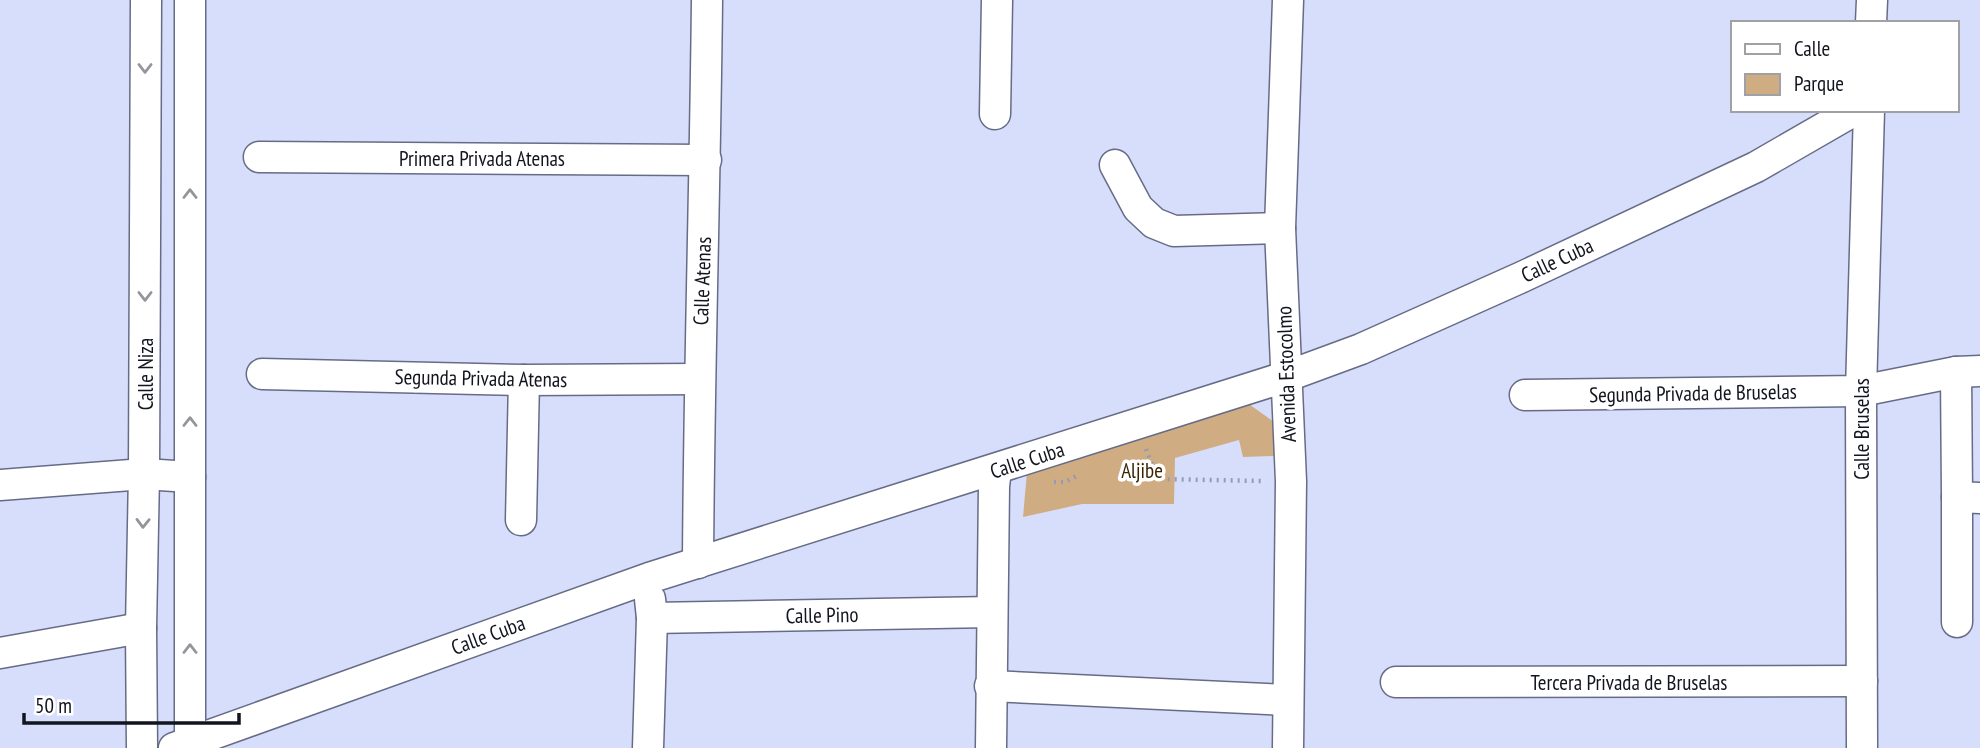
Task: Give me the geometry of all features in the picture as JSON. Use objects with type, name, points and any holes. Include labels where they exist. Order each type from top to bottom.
[{"type":"street","name":"Calle Niza","points":[[142,748],[146,0]]},
{"type":"street","points":[[185,746],[190,477],[190,0]]},
{"type":"street","name":"Calle Atenas","points":[[698,563],[707,0]]},
{"type":"street","points":[[995,114],[997,0]]},
{"type":"street","name":"Avenida Estocolmo","points":[[1288,0],[1280,228],[1290,481],[1288,748]]},
{"type":"street","points":[[1871,21],[1872,0]]},
{"type":"street","name":"Calle Cuba","points":[[185,746],[649,578],[996,470],[1285,377],[1361,349],[1756,167],[1852,112]]},
{"type":"street","name":"Calle Bruselas","points":[[1862,748],[1861,391],[1869,112]]},
{"type":"street","name":"Primera Privada Atenas","points":[[259,156],[706,160]]},
{"type":"street","points":[[1115,165],[1138,208],[1154,223],[1174,231],[1280,228]]},
{"type":"street","points":[[1957,622],[1969,497],[1968,371]]},
{"type":"street","name":"Segunda Privada de Bruselas","points":[[1525,395],[1861,391],[1968,371]]},
{"type":"street","name":"Segunda Privada Atenas","points":[[262,374],[524,380],[699,379]]},
{"type":"street","points":[[521,520],[524,380]]},
{"type":"street","points":[[991,748],[990,686],[996,470]]},
{"type":"street","points":[[0,485],[145,474],[190,477]]},
{"type":"street","points":[[648,748],[652,618],[649,578]]},
{"type":"street","name":"Calle Pino","points":[[652,618],[992,612]]},
{"type":"street","points":[[0,653],[141,628]]},
{"type":"street","name":"Tercera Privada de Bruselas","points":[[1396,682],[1862,681]]},
{"type":"street","points":[[990,686],[1288,700]]},
{"type":"path","points":[[1134,451],[1145,446],[1158,479],[1290,481]]},
{"type":"path","points":[[1053,482],[1065,482],[1088,471]]},
{"type":"green space","name":"Aljibe","points":[[1246,402],[1274,422],[1274,456],[1243,457],[1239,440],[1175,458],[1174,504],[1082,504],[1023,517],[1027,472]]}]
